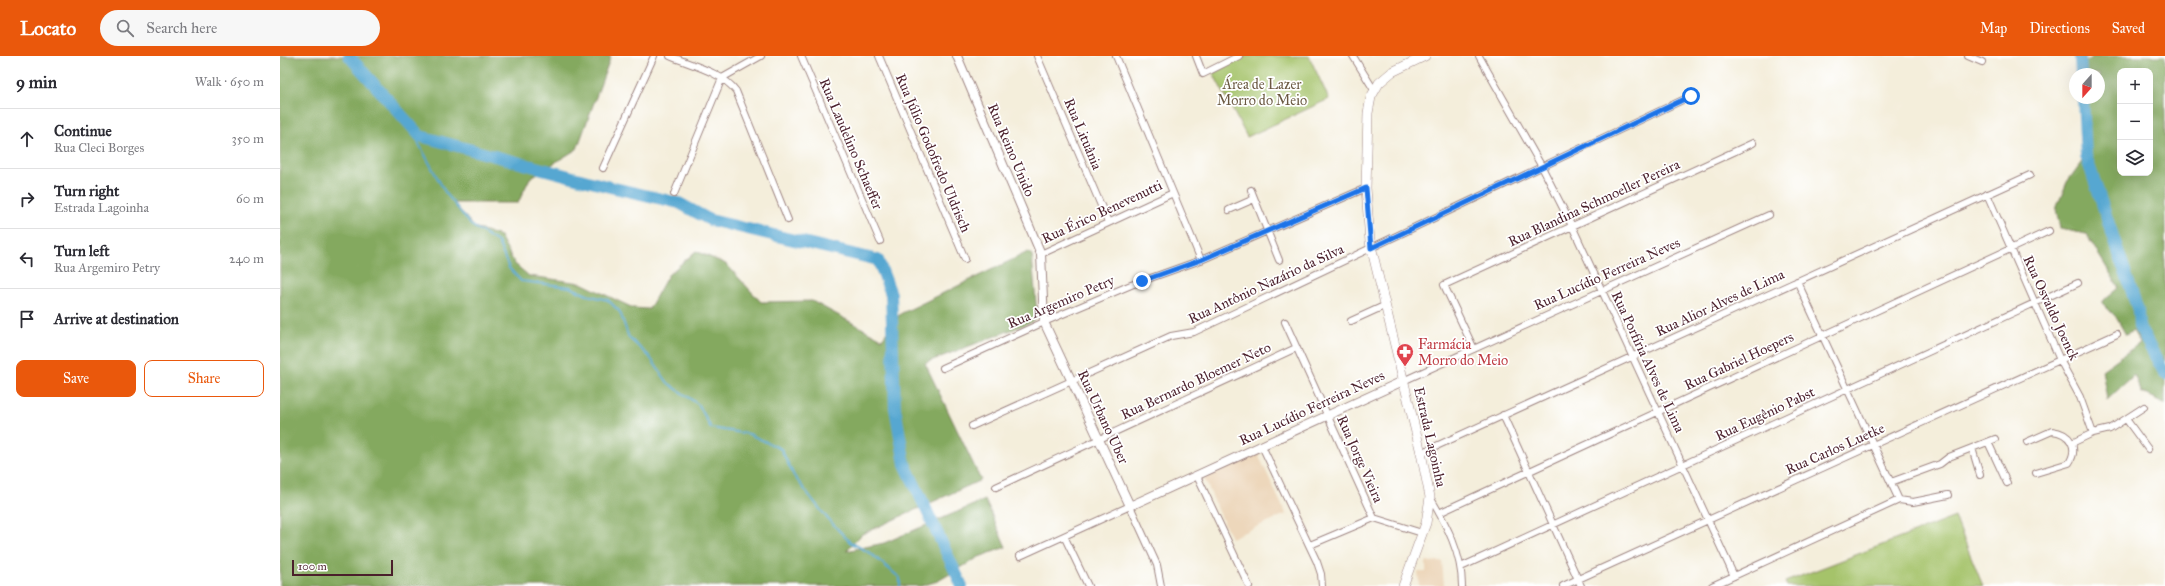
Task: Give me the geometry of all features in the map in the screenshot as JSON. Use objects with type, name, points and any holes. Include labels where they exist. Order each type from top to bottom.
[{"type":"main road","name":"Estrada Lagoinha","points":[[1425,56],[1385,77],[1374,90],[1368,113],[1366,188],[1371,248],[1421,453],[1430,497]]},
{"type":"main road","points":[[1403,586],[1422,533],[1428,513],[1430,497]]},
{"type":"street","points":[[603,168],[654,56]]},
{"type":"street","points":[[670,56],[722,78],[731,84],[736,91],[788,220]]},
{"type":"street","points":[[674,194],[722,78],[761,56]]},
{"type":"street","name":"Rua Laudelino Schaeffer","points":[[801,56],[880,241]]},
{"type":"street","name":"Rua Júlio Godofredo Uldrisch","points":[[879,56],[965,259]]},
{"type":"street","name":"Rua Reino Unido","points":[[957,56],[1041,254]]},
{"type":"street","name":"Rua Lituânia","points":[[1036,56],[1108,222]]},
{"type":"street","points":[[1116,56],[1201,260]]},
{"type":"street","points":[[1196,56],[1203,74],[1240,56]]},
{"type":"street","points":[[1353,56],[1374,90]]},
{"type":"street","name":"Rua Porfíria Alves de Lima","points":[[1479,56],[1542,167],[1572,226],[1734,576]]},
{"type":"street","points":[[1968,56],[1982,62]]},
{"type":"street","name":"Rua Antônio Nazário da Silva","points":[[972,426],[1170,336],[1194,332],[1691,96]]},
{"type":"street","name":"Rua Blandina Schmoeller Pereira","points":[[1474,349],[1444,285],[1753,143]]},
{"type":"street","name":"Rua Alior Alves de Lima","points":[[1421,453],[2030,175]]},
{"type":"street","name":"Rua Argemiro Petry","points":[[943,368],[1044,322],[1131,285],[1201,260],[1366,188]]},
{"type":"street","points":[[1251,190],[1279,260]]},
{"type":"street","name":"Rua Érico Benevenutti","points":[[1041,254],[1173,193]]},
{"type":"street","name":"Rua Osvaldo Joenck","points":[[1987,194],[2060,360],[2080,397],[2093,433]]},
{"type":"street","points":[[1230,210],[1254,199]]},
{"type":"street","name":"Rua Lucídio Ferreira Neves","points":[[1020,556],[1769,215]]},
{"type":"street","name":"Rua Gabriel Hoepers","points":[[1439,513],[2049,231]]},
{"type":"street","name":"Rua Urbano Uber","points":[[1041,254],[1044,322],[1157,565],[1161,586]]},
{"type":"street","points":[[1796,281],[1899,500]]},
{"type":"street","name":"Rua Eugênio Pabst","points":[[1461,567],[2078,283]]},
{"type":"street","points":[[1351,321],[1384,306]]},
{"type":"street","name":"Rua Jorge Vieira","points":[[1285,322],[1374,518]]},
{"type":"street","name":"Rua Carlos Luetke","points":[[1563,586],[2117,334]]},
{"type":"street","name":"Rua Bernardo Bloemer Neto","points":[[996,487],[1296,348]]},
{"type":"street","points":[[2072,443],[2093,433],[2110,429],[2144,407]]},
{"type":"street","points":[[1503,415],[1581,586]]},
{"type":"street","points":[[2126,419],[2148,449]]},
{"type":"street","points":[[2027,442],[2052,431],[2068,436],[2072,443],[2074,451],[2068,463],[2036,474]]},
{"type":"street","points":[[1891,482],[1940,464],[1949,457],[1995,439]]},
{"type":"street","points":[[1988,442],[2007,483]]},
{"type":"street","points":[[1262,446],[1310,545],[1319,568],[1322,586]]},
{"type":"street","points":[[1972,448],[1980,475]]},
{"type":"street","points":[[1197,476],[1249,586]]},
{"type":"street","points":[[1712,586],[1899,500],[1913,502],[1948,495]]},
{"type":"street","name":"Estrada Lagoinha","points":[[1430,497],[1451,536],[1461,567],[1462,586]]},
{"type":"street","points":[[1310,545],[1374,518],[1422,533]]},
{"type":"street","points":[[1064,536],[1088,586]]},
{"type":"shaded area","points":[[1258,454],[1286,514],[1231,538],[1204,478]]},
{"type":"shaded area","points":[[1442,561],[1444,586],[1419,586],[1418,572],[1426,572],[1426,562]]},
{"type":"green space","points":[[280,56],[611,56],[577,149],[530,178],[518,203],[454,203],[474,227],[500,236],[515,264],[529,276],[581,283],[633,308],[649,309],[668,275],[696,251],[726,264],[761,302],[812,301],[882,339],[900,314],[1028,252],[1032,255],[1037,315],[1032,322],[925,363],[981,480],[862,534],[846,551],[884,543],[985,500],[1006,547],[979,557],[938,581],[921,586],[280,586]]},
{"type":"green space","name":"Área de Lazer Morro do Meio","points":[[1239,56],[1309,56],[1329,99],[1247,137],[1213,73],[1239,59]]},
{"type":"green space","points":[[2092,56],[2165,56],[2165,405],[2162,402],[2142,393],[2134,375],[2107,400],[2102,370],[2140,343],[2133,331],[2126,335],[2116,317],[2102,303],[2102,301],[2117,289],[2118,286],[2086,234],[2060,229],[2056,209],[2067,182],[2086,156],[2083,104],[2105,104],[2105,68],[2081,68],[2081,65],[2092,58]]},
{"type":"green space","points":[[1955,517],[1983,586],[1787,586],[1785,582]]},
{"type":"waterway","points":[[349,56],[420,136],[610,187],[679,203],[710,220],[878,260],[891,294],[895,408],[905,464],[962,586]]},
{"type":"waterway","points":[[2080,56],[2081,68]]},
{"type":"waterway","points":[[2083,104],[2086,156],[2138,310],[2139,327],[2165,374]]},
{"type":"waterway","points":[[420,136],[418,142],[445,192],[471,225],[498,242],[509,268],[521,281],[570,287],[587,295],[608,300],[620,312],[629,338],[649,356],[668,383],[699,405],[711,428],[749,434],[781,449],[794,476],[827,518],[850,542],[870,553],[900,578],[900,586]]},
{"type":"place","name":"Farmácia Morro do Meio","points":[[1405,367]]},
{"type":"route","points":[[1142,281],[1201,260],[1366,188],[1368,229],[1371,248],[1691,96]]}]
